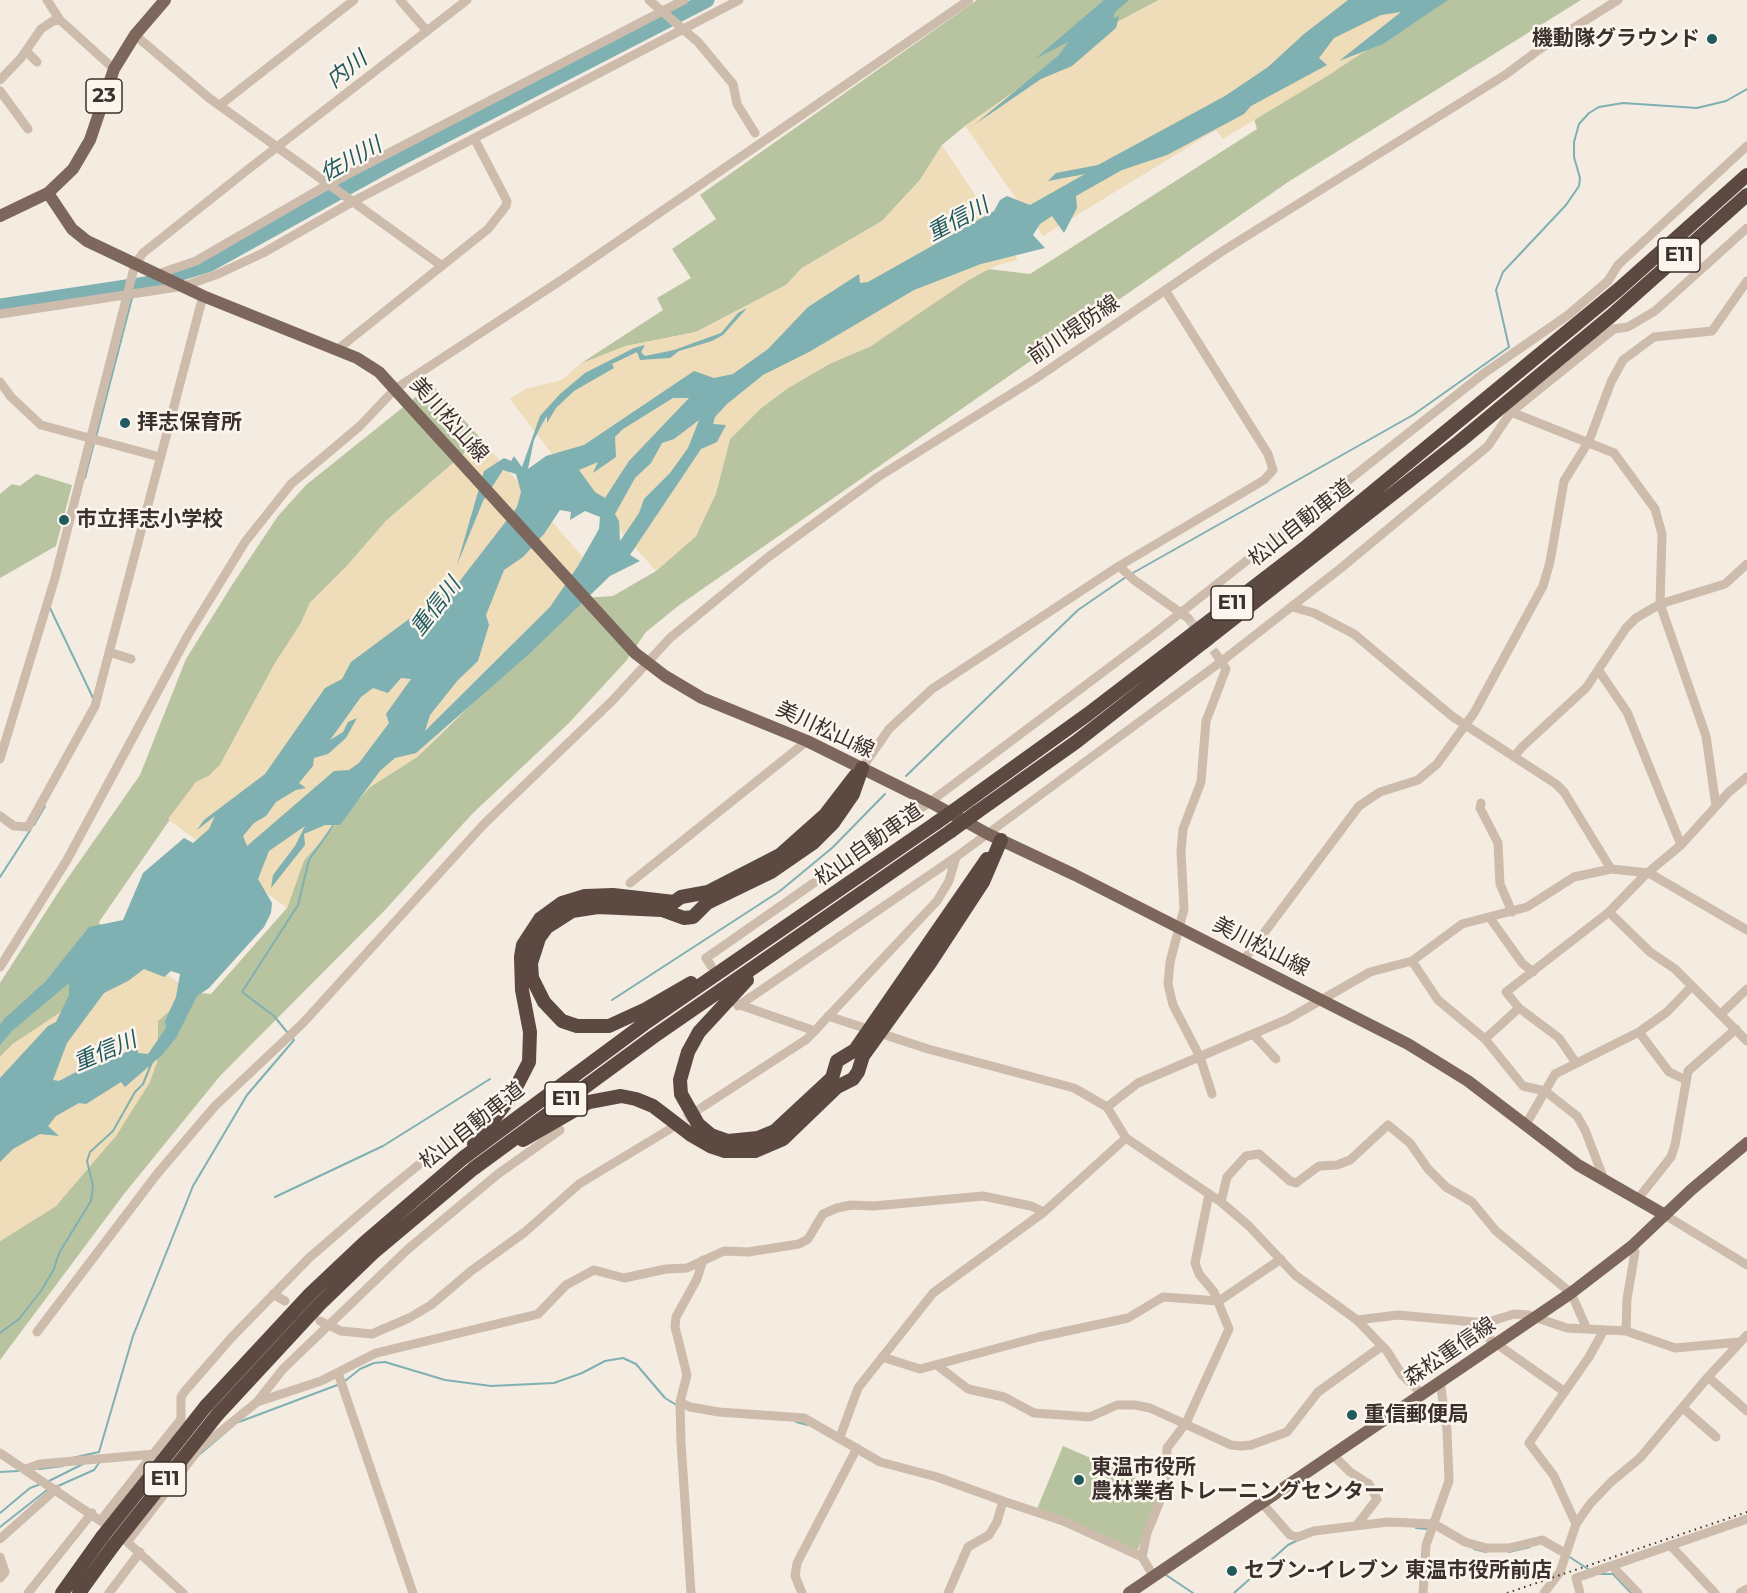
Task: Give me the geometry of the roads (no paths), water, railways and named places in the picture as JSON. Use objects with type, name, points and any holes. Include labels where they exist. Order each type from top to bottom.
[{"type":"highway","name":"松山自動車道","points":[[62,1593],[102,1537],[206,1406],[310,1294],[373,1235],[463,1158],[644,1024],[790,926],[1088,714],[1307,546],[1619,289],[1747,175]]},
{"type":"highway","name":"松山自動車道","points":[[79,1593],[113,1546],[218,1414],[320,1304],[391,1238],[473,1169],[653,1037],[1076,742],[1493,414],[1611,316],[1747,195]]},
{"type":"highway","points":[[790,926],[646,1009],[609,1026],[591,1028],[562,1021],[544,1002],[532,978],[531,963],[539,938],[548,927],[572,911],[598,907],[662,910],[684,918],[693,917],[707,903],[771,873],[813,843],[833,823],[852,794],[862,768]]},
{"type":"highway","points":[[463,1158],[511,1097],[529,1062],[530,1032],[522,990],[521,957],[523,945],[530,931],[540,919],[562,903],[585,896],[613,895],[674,902],[681,897],[708,892],[780,855],[798,841],[825,815],[862,768]]},
{"type":"highway","points":[[473,1169],[589,1102],[607,1097],[636,1099],[653,1106],[710,1146],[725,1151],[740,1153],[769,1146],[798,1127],[837,1088],[853,1079],[874,1031],[1001,840]]},
{"type":"highway","points":[[770,957],[699,1032],[683,1064],[680,1080],[681,1094],[698,1124],[711,1135],[728,1141],[741,1142],[775,1131],[832,1078],[837,1060],[855,1050],[874,1031]]},
{"type":"main road","name":"23","points":[[0,216],[48,193],[73,169],[90,140],[114,69],[135,35],[165,0]]},
{"type":"main road","name":"美川松山線","points":[[48,193],[72,229],[87,241],[203,296],[338,349],[379,372],[645,663],[702,698],[807,741],[930,801],[987,834],[1178,927],[1441,1063],[1605,1182],[1665,1215]]},
{"type":"main road","name":"森松重信線","points":[[1129,1593],[1570,1293],[1632,1246],[1747,1143]]},
{"type":"street","points":[[47,0],[60,20],[114,69]]},
{"type":"street","points":[[220,105],[354,0]]},
{"type":"street","points":[[400,0],[427,31]]},
{"type":"street","points":[[0,759],[55,578],[135,264],[143,253],[467,0]]},
{"type":"street","points":[[649,0],[698,42],[734,84],[737,104],[755,133]]},
{"type":"street","points":[[159,275],[196,261],[331,186],[684,0]]},
{"type":"street","points":[[0,314],[182,285],[263,253],[351,201],[739,0]]},
{"type":"street","points":[[0,967],[67,860],[183,644],[245,542],[291,484],[398,392],[969,0]]},
{"type":"street","name":"前川堤防線","points":[[37,1332],[157,1174],[215,1106],[303,1023],[484,824],[613,700],[645,663],[712,602],[842,502],[1035,379],[1164,290],[1505,75],[1540,49],[1618,0]]},
{"type":"street","points":[[0,80],[26,51],[41,29],[53,21],[60,20]]},
{"type":"street","points":[[135,35],[220,105],[442,266]]},
{"type":"street","points":[[26,51],[37,62]]},
{"type":"street","points":[[0,91],[28,129]]},
{"type":"street","points":[[338,349],[488,229],[506,206],[507,201],[474,138]]},
{"type":"street","points":[[711,966],[705,958],[930,801],[1185,615],[1483,374],[1568,315],[1608,280],[1618,265],[1747,146]]},
{"type":"street","points":[[815,1031],[736,1004],[956,857],[1219,658],[1292,607],[1488,446],[1511,412],[1614,328],[1628,327],[1655,311],[1747,228]]},
{"type":"street","points":[[1243,961],[1359,806],[1380,792],[1418,780],[1437,764],[1465,725],[1543,586],[1550,562],[1564,481],[1589,441],[1611,381],[1623,360],[1654,337],[1712,331],[1720,323],[1747,281]]},
{"type":"street","points":[[862,768],[889,729],[932,689],[1264,480],[1272,470],[1268,454],[1164,290]]},
{"type":"street","points":[[0,816],[14,826],[28,827],[54,775],[95,706],[203,296]]},
{"type":"street","points":[[0,382],[11,397],[40,425],[160,457]]},
{"type":"street","points":[[1511,412],[1608,449],[1619,458],[1661,521],[1660,604],[1706,736],[1716,806]]},
{"type":"street","points":[[1514,757],[1586,687],[1626,628],[1647,610],[1725,584],[1747,564]]},
{"type":"street","points":[[1122,569],[1134,580],[1185,615]]},
{"type":"street","points":[[1292,607],[1314,613],[1354,634],[1465,725],[1564,792],[1611,869]]},
{"type":"street","points":[[109,652],[131,659]]},
{"type":"street","points":[[1212,1095],[1200,1057],[1169,995],[1170,962],[1184,909],[1181,852],[1183,830],[1201,782],[1206,721],[1226,669],[1219,658]]},
{"type":"street","points":[[1599,671],[1627,712],[1681,845]]},
{"type":"street","points":[[630,883],[807,741]]},
{"type":"street","points":[[1576,1063],[1559,1038],[1519,1008],[1506,992],[1609,912],[1681,845],[1716,806],[1747,777]]},
{"type":"street","points":[[1481,803],[1480,808],[1498,843],[1500,884],[1512,912]]},
{"type":"street","points":[[704,1106],[815,1031],[936,901],[948,881],[956,857]]},
{"type":"street","points":[[1107,1107],[1138,1083],[1288,1019],[1370,972],[1412,961],[1455,927],[1512,912],[1538,901],[1574,877],[1611,869],[1649,873],[1747,930]]},
{"type":"street","points":[[1609,912],[1650,952],[1675,969],[1747,1041]]},
{"type":"street","points":[[1490,918],[1522,963],[1533,972]]},
{"type":"street","points":[[1412,961],[1438,1000],[1485,1039],[1523,1086],[1545,1091],[1576,1116],[1585,1130],[1605,1182]]},
{"type":"street","points":[[1525,1126],[1555,1074],[1639,1032],[1666,1012],[1692,986]]},
{"type":"street","points":[[1721,1014],[1747,989]]},
{"type":"street","points":[[1485,1039],[1519,1008]]},
{"type":"street","points":[[828,1016],[973,1062],[1054,1081],[1074,1088],[1107,1107],[1126,1138],[1221,1202],[1249,1226],[1295,1275],[1357,1320],[1382,1346],[1402,1375],[1422,1394]]},
{"type":"street","points":[[1637,1200],[1668,1164],[1673,1151],[1684,1079],[1694,1064],[1736,1029]]},
{"type":"street","points":[[1639,1032],[1669,1072],[1684,1079]]},
{"type":"street","points":[[1253,1034],[1276,1059]]},
{"type":"street","points":[[1221,1202],[1227,1176],[1246,1156],[1259,1154],[1290,1181],[1296,1183],[1319,1166],[1343,1164],[1358,1155],[1388,1125],[1410,1143],[1428,1169],[1446,1187],[1472,1202],[1496,1231],[1570,1293],[1587,1329]]},
{"type":"street","points":[[101,1520],[181,1419],[181,1397],[185,1391],[273,1294],[309,1258],[425,1159],[464,1128],[469,1135]]},
{"type":"street","points":[[320,1321],[354,1334],[372,1334],[424,1309],[525,1232],[579,1184],[670,1129]]},
{"type":"street","points":[[128,1541],[199,1449],[257,1402],[283,1369],[331,1326],[408,1249],[496,1170],[561,1130]]},
{"type":"street","points":[[840,1437],[858,1388],[933,1293],[1044,1212],[1126,1138]]},
{"type":"street","points":[[1142,1557],[1147,1533],[1167,1484],[1167,1448],[1186,1423],[1229,1329],[1219,1301],[1199,1274],[1195,1263],[1209,1194]]},
{"type":"street","points":[[257,1402],[321,1381],[341,1381],[376,1353],[538,1314],[566,1285],[594,1270],[624,1278],[666,1269],[687,1268],[724,1251],[748,1252],[799,1244],[808,1239],[823,1214],[851,1204],[874,1206],[984,1196],[1031,1206],[1044,1212]]},
{"type":"street","points":[[1665,1215],[1747,1265]]},
{"type":"street","points":[[1626,1331],[1627,1299],[1635,1252],[1632,1246]]},
{"type":"street","points":[[882,1357],[920,1369],[1039,1337],[1128,1318],[1162,1297],[1219,1301],[1281,1259]]},
{"type":"street","points":[[691,1593],[680,1402],[687,1375],[675,1327],[676,1317],[697,1279],[703,1260]]},
{"type":"street","points":[[273,1294],[285,1302]]},
{"type":"street","points":[[1357,1320],[1398,1315],[1493,1322],[1515,1314],[1536,1317],[1567,1328],[1626,1331],[1675,1348],[1740,1342]]},
{"type":"street","points":[[1469,1322],[1565,1392]]},
{"type":"street","points":[[1576,1524],[1554,1476],[1529,1443],[1604,1330]]},
{"type":"street","points":[[1544,1593],[1560,1572],[1576,1524],[1590,1504],[1611,1482],[1640,1458],[1708,1377],[1747,1335]]},
{"type":"street","points":[[938,1366],[968,1389],[1004,1397],[1034,1413],[1090,1417],[1124,1404],[1150,1408],[1231,1445],[1251,1445],[1278,1437],[1297,1421],[1318,1392],[1382,1346]]},
{"type":"street","points":[[1708,1377],[1747,1411]]},
{"type":"street","points":[[341,1381],[413,1593]]},
{"type":"street","points":[[1423,1593],[1426,1545],[1449,1481],[1447,1430],[1440,1382]]},
{"type":"street","points":[[680,1402],[690,1407],[719,1412],[804,1418],[880,1462],[937,1477],[1063,1521],[1142,1557],[1154,1577]]},
{"type":"street","points":[[1683,1408],[1716,1437]]},
{"type":"street","points":[[802,1593],[795,1576],[797,1563],[857,1448]]},
{"type":"street","points":[[26,1469],[40,1464],[199,1449]]},
{"type":"street","points":[[0,1453],[101,1520],[128,1541],[183,1593]]},
{"type":"street","points":[[1333,1455],[1350,1472],[1369,1484],[1377,1499],[1357,1525]]},
{"type":"street","points":[[0,1539],[56,1489]]},
{"type":"street","points":[[948,1593],[968,1547],[989,1535],[997,1522],[1003,1501]]},
{"type":"street","points":[[1262,1503],[1290,1535],[1298,1537],[1314,1531],[1388,1522],[1434,1524],[1465,1542],[1485,1548],[1509,1548],[1542,1540],[1565,1553]]},
{"type":"street","points":[[28,1593],[92,1514]]},
{"type":"street","points":[[1580,1593],[1576,1578],[1747,1519]]},
{"type":"street","points":[[1670,1545],[1715,1593]]},
{"type":"street","points":[[109,1593],[140,1552]]},
{"type":"street","points":[[0,1557],[5,1572],[0,1578]]},
{"type":"street","points":[[1612,1566],[1638,1593]]},
{"type":"water","points":[[1104,0],[1129,0],[1115,12],[1113,18],[1119,16],[1116,28],[1072,66],[1041,79],[974,125],[1059,55],[1068,42],[1035,59]]},
{"type":"water","name":"重信川","points":[[1348,0],[1448,0],[1383,44],[1339,61],[1401,12],[1381,15],[1334,38],[1319,58],[1327,65],[1251,106],[1244,114],[1167,155],[1122,170],[1076,196],[1077,208],[1064,233],[1052,216],[1040,224],[1033,235],[1045,248],[981,264],[914,290],[809,352],[763,375],[727,404],[715,417],[713,424],[726,425],[717,442],[701,449],[630,555],[640,561],[610,576],[528,655],[416,753],[395,758],[380,771],[340,825],[325,825],[304,834],[305,845],[271,888],[273,875],[295,846],[305,826],[269,851],[258,879],[272,903],[271,913],[264,927],[209,988],[197,996],[176,1038],[162,1055],[125,1087],[121,1082],[86,1104],[79,1103],[56,1116],[48,1126],[59,1136],[40,1134],[13,1149],[0,1162],[0,1078],[48,1026],[56,1022],[69,995],[69,983],[12,1031],[0,1045],[0,1025],[4,1019],[45,982],[89,927],[123,920],[143,873],[184,838],[193,843],[209,829],[215,816],[197,830],[204,820],[265,774],[325,688],[342,679],[351,662],[459,582],[517,507],[521,492],[516,474],[503,470],[483,501],[457,565],[484,471],[504,458],[511,461],[514,456],[522,467],[540,416],[560,394],[585,373],[634,348],[645,345],[641,352],[645,356],[674,350],[721,333],[738,313],[747,308],[723,335],[712,341],[679,351],[670,358],[640,360],[637,352],[612,364],[614,368],[574,391],[556,408],[547,423],[547,416],[542,424],[534,440],[528,469],[546,456],[584,445],[694,371],[714,378],[733,374],[768,349],[808,307],[859,274],[860,283],[868,282],[994,211],[1000,200],[1007,196],[1030,205],[1085,174],[1048,181],[1056,173],[1098,165],[1225,96],[1268,67],[1304,34]],"holes":[[[673,398],[689,398],[629,461],[605,498],[595,492],[579,470],[598,462],[593,473],[616,457],[615,437],[623,429]],[[699,420],[688,448],[670,473],[644,499],[639,513],[620,541],[619,521],[615,514],[635,478],[651,463],[662,443],[674,439]],[[560,510],[571,512],[570,520],[585,511],[600,517],[599,529],[578,566],[550,607],[425,731],[430,715],[458,680],[478,661],[489,625],[486,615],[504,570],[523,557],[544,534]],[[401,678],[411,679],[386,714],[389,723],[359,763],[349,770],[334,771],[247,846],[243,836],[254,823],[266,816],[276,802],[296,790],[306,788],[299,783],[313,766],[314,758],[328,754],[346,738],[357,718],[348,722],[343,732],[330,740],[361,697],[373,688],[388,693]],[[144,969],[164,977],[171,971],[180,974],[176,997],[165,1021],[166,1028],[148,1054],[138,1053],[138,1046],[112,1059],[91,1064],[59,1081],[53,1080],[67,1043],[104,993],[128,981]]]},
{"type":"waterway","name":"佐川川","points":[[0,306],[146,284],[210,264],[399,159],[707,0]]},
{"type":"waterway","points":[[1131,574],[1413,415],[1509,347],[1496,290],[1503,272],[1566,205],[1579,186],[1580,178],[1574,157],[1574,142],[1579,124],[1589,113],[1599,107],[1623,103],[1697,108],[1726,101],[1747,89]]},
{"type":"waterway","points":[[96,437],[132,298]]},
{"type":"waterway","points":[[85,478],[94,443]]},
{"type":"waterway","points":[[906,776],[1078,610],[1126,577]]},
{"type":"waterway","points":[[50,608],[94,700]]},
{"type":"waterway","points":[[612,1000],[780,891],[832,848],[885,794]]},
{"type":"waterway","points":[[34,825],[45,806]]},
{"type":"waterway","points":[[287,1032],[274,1016],[242,992],[298,905],[309,860],[335,823]]},
{"type":"waterway","points":[[0,877],[31,829]]},
{"type":"waterway","points":[[72,1458],[99,1452],[133,1336],[193,1186],[247,1095],[294,1040],[291,1036]]},
{"type":"waterway","points":[[0,1333],[19,1319],[41,1291],[54,1269],[59,1253],[91,1201],[93,1186],[87,1161],[90,1152],[113,1131],[135,1092],[143,1084],[152,1062]]},
{"type":"waterway","points":[[275,1197],[383,1146],[490,1079]]},
{"type":"waterway","points":[[345,1381],[360,1369],[374,1363],[385,1362],[445,1380],[491,1386],[554,1383],[582,1373],[605,1361],[623,1358],[636,1364],[665,1398],[678,1406]]},
{"type":"waterway","points":[[239,1422],[340,1384]]},
{"type":"waterway","points":[[796,1422],[808,1425]]},
{"type":"waterway","points":[[200,1454],[234,1425]]},
{"type":"waterway","points":[[58,1486],[94,1470],[99,1463]]},
{"type":"waterway","points":[[47,1482],[83,1464]]},
{"type":"waterway","points":[[39,1469],[63,1466]]},
{"type":"waterway","points":[[0,1472],[18,1471]]},
{"type":"waterway","points":[[0,1513],[30,1488],[41,1484]]},
{"type":"waterway","points":[[0,1527],[47,1490]]},
{"type":"waterway","points":[[1416,1528],[1428,1529]]},
{"type":"waterway","points":[[1234,1593],[1288,1545],[1298,1540]]},
{"type":"waterway","points":[[1509,1552],[1530,1547]]},
{"type":"waterway","points":[[1474,1549],[1486,1552]]},
{"type":"waterway","points":[[1568,1556],[1591,1571]]},
{"type":"waterway","points":[[1595,1574],[1613,1574],[1631,1593]]},
{"type":"waterway","points":[[1166,1575],[1193,1593]]},
{"type":"tunnel","points":[[1188,618],[1216,654]]},
{"type":"tunnel","points":[[674,1126],[704,1106]]},
{"type":"railway","points":[[1507,1593],[1747,1512]]},
{"type":"place","name":"機動隊グラウンド","points":[[1712,39]]},
{"type":"place","name":"拝志保育所","points":[[125,423]]},
{"type":"place","name":"市立拝志小学校","points":[[64,520]]},
{"type":"place","name":"重信郵便局","points":[[1352,1415]]},
{"type":"place","name":"東温市役所 農林業者トレーニングセンター","points":[[1079,1480]]},
{"type":"place","name":"セブン-イレブン 東温市役所前店","points":[[1232,1571]]},
{"type":"water label","name":"内川","points":[[347,70]]}]
